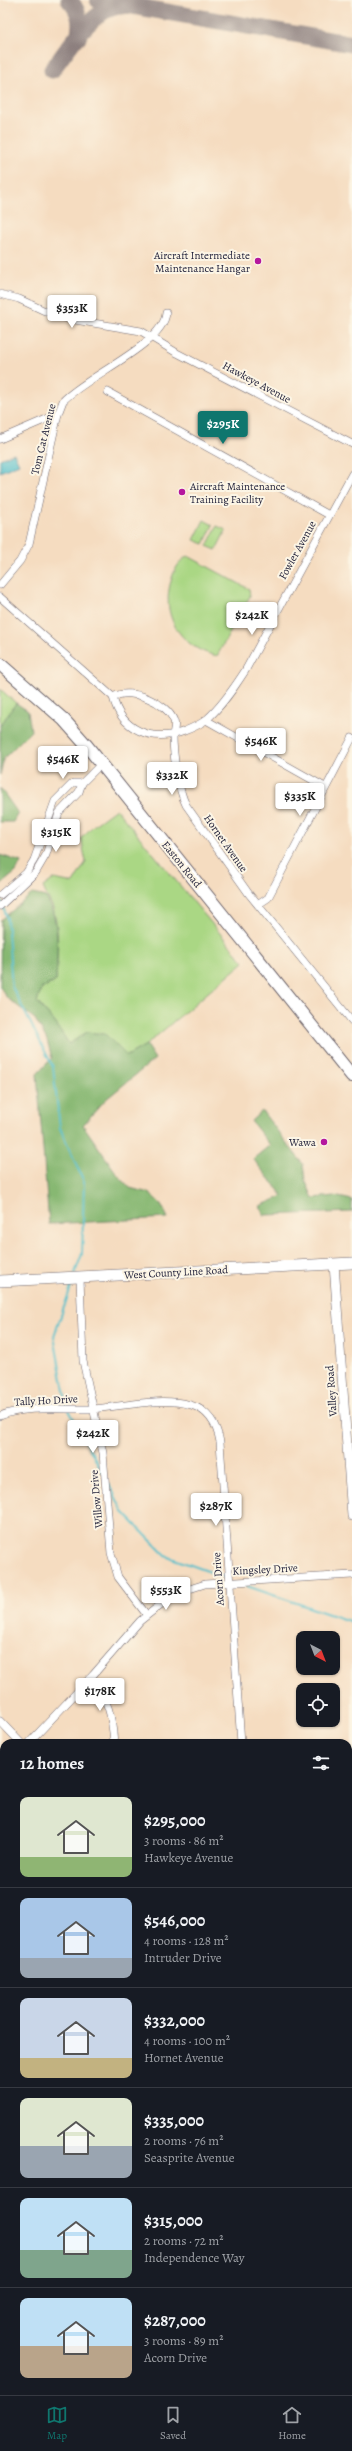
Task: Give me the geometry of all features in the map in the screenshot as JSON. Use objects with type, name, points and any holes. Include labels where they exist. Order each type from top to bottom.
[{"type":"highway","name":"Easton Road","points":[[0,664],[64,720],[102,764],[352,1076]]},
{"type":"main road","name":"West County Line Road","points":[[0,1280],[80,1278],[352,1263]]},
{"type":"street","name":"Hawkeye Avenue","points":[[0,294],[19,299],[45,311],[69,318],[141,331],[178,353],[352,444]]},
{"type":"street","name":"Tom Cat Avenue","points":[[0,585],[20,561],[28,544],[58,414],[68,396],[153,338],[165,323],[166,313]]},
{"type":"street","points":[[108,392],[329,515]]},
{"type":"street","points":[[0,439],[58,414]]},
{"type":"street","name":"Fowler Avenue","points":[[113,696],[123,718],[138,731],[155,736],[172,735],[206,720],[225,699],[245,671],[352,474]]},
{"type":"street","points":[[0,597],[113,696]]},
{"type":"street","name":"Hornet Avenue","points":[[113,696],[131,693],[154,702],[174,720],[172,735],[182,796],[186,805],[249,894],[259,904],[352,1021]]},
{"type":"street","points":[[206,720],[325,787]]},
{"type":"street","points":[[259,904],[268,898],[272,891],[299,842],[325,787],[352,738]]},
{"type":"street","points":[[0,906],[36,872],[48,849],[59,813],[79,792],[82,783],[102,764]]},
{"type":"street","points":[[0,895],[26,873],[39,846],[56,802],[73,783],[82,783]]},
{"type":"street","points":[[39,846],[48,849]]},
{"type":"street","name":"Valley Road","points":[[334,1264],[352,1516]]},
{"type":"street","name":"Willow Drive","points":[[80,1278],[83,1361],[103,1453],[111,1553],[115,1570],[124,1588],[146,1614]]},
{"type":"street","name":"Acorn Drive","points":[[93,1409],[176,1403],[192,1405],[208,1416],[217,1430],[220,1442],[241,1739]]},
{"type":"street","name":"Tally Ho Drive","points":[[0,1416],[32,1410],[93,1409]]},
{"type":"street","name":"Kingsley Drive","points":[[33,1739],[89,1679],[146,1614],[165,1600],[188,1588],[230,1582],[352,1575]]},
{"type":"street","points":[[89,1679],[105,1699],[112,1718],[114,1739]]},
{"type":"street","points":[[0,1721],[17,1739]]},
{"type":"green space","points":[[204,520],[213,525],[204,544],[194,540]]},
{"type":"green space","points":[[217,526],[226,530],[216,550],[207,546]]},
{"type":"green space","points":[[188,556],[249,589],[250,596],[217,656],[204,652],[193,646],[176,628],[171,616],[168,604],[172,578],[182,560]]},
{"type":"green space","points":[[0,689],[16,703],[0,726]]},
{"type":"green space","points":[[16,703],[28,711],[31,731],[4,758],[0,775],[0,726]]},
{"type":"green space","points":[[0,788],[18,813],[13,822],[0,822]]},
{"type":"green space","points":[[116,809],[244,962],[146,1045],[127,1056],[87,1032],[69,1044],[56,1024],[37,1002],[41,989],[56,981],[57,964],[58,938],[56,920],[53,909],[43,887],[54,879],[73,883],[86,862],[81,838],[94,825]]},
{"type":"green space","points":[[0,855],[21,862],[16,872],[0,885]]},
{"type":"green space","points":[[32,894],[46,897],[54,917],[57,938],[56,981],[41,989],[37,1002],[56,1024],[69,1044],[87,1032],[105,1034],[127,1056],[146,1045],[155,1059],[105,1100],[83,1125],[117,1174],[130,1188],[149,1193],[161,1204],[168,1218],[49,1224],[37,1074],[52,1058],[47,1040],[35,1019],[7,998],[0,987],[1,920]]},
{"type":"green space","points":[[262,1111],[303,1164],[305,1180],[313,1198],[334,1196],[352,1200],[352,1212],[264,1215],[260,1206],[283,1196],[253,1159],[270,1145],[251,1121]]},
{"type":"water","points":[[14,453],[19,464],[0,472],[0,459]]},
{"type":"waterway","points":[[0,897],[7,918],[12,987],[53,1067],[60,1128],[84,1182],[82,1254],[75,1273]]},
{"type":"waterway","points":[[67,1407],[54,1336],[73,1281]]},
{"type":"waterway","points":[[69,1410],[102,1472]]},
{"type":"waterway","points":[[109,1484],[123,1512],[166,1556],[227,1578]]},
{"type":"waterway","points":[[244,1585],[352,1622]]},
{"type":"taxiway","points":[[69,0],[76,8],[78,13],[80,22],[78,38]]},
{"type":"taxiway","points":[[98,0],[352,44]]},
{"type":"taxiway","points":[[52,70],[74,40],[92,20],[112,8],[123,6]]},
{"type":"place","name":"Aircraft Intermediate Maintenance Hangar","points":[[258,261]]},
{"type":"place","name":"Aircraft Maintenance Training Facility","points":[[182,492]]},
{"type":"place","name":"Wawa","points":[[324,1142]]}]
